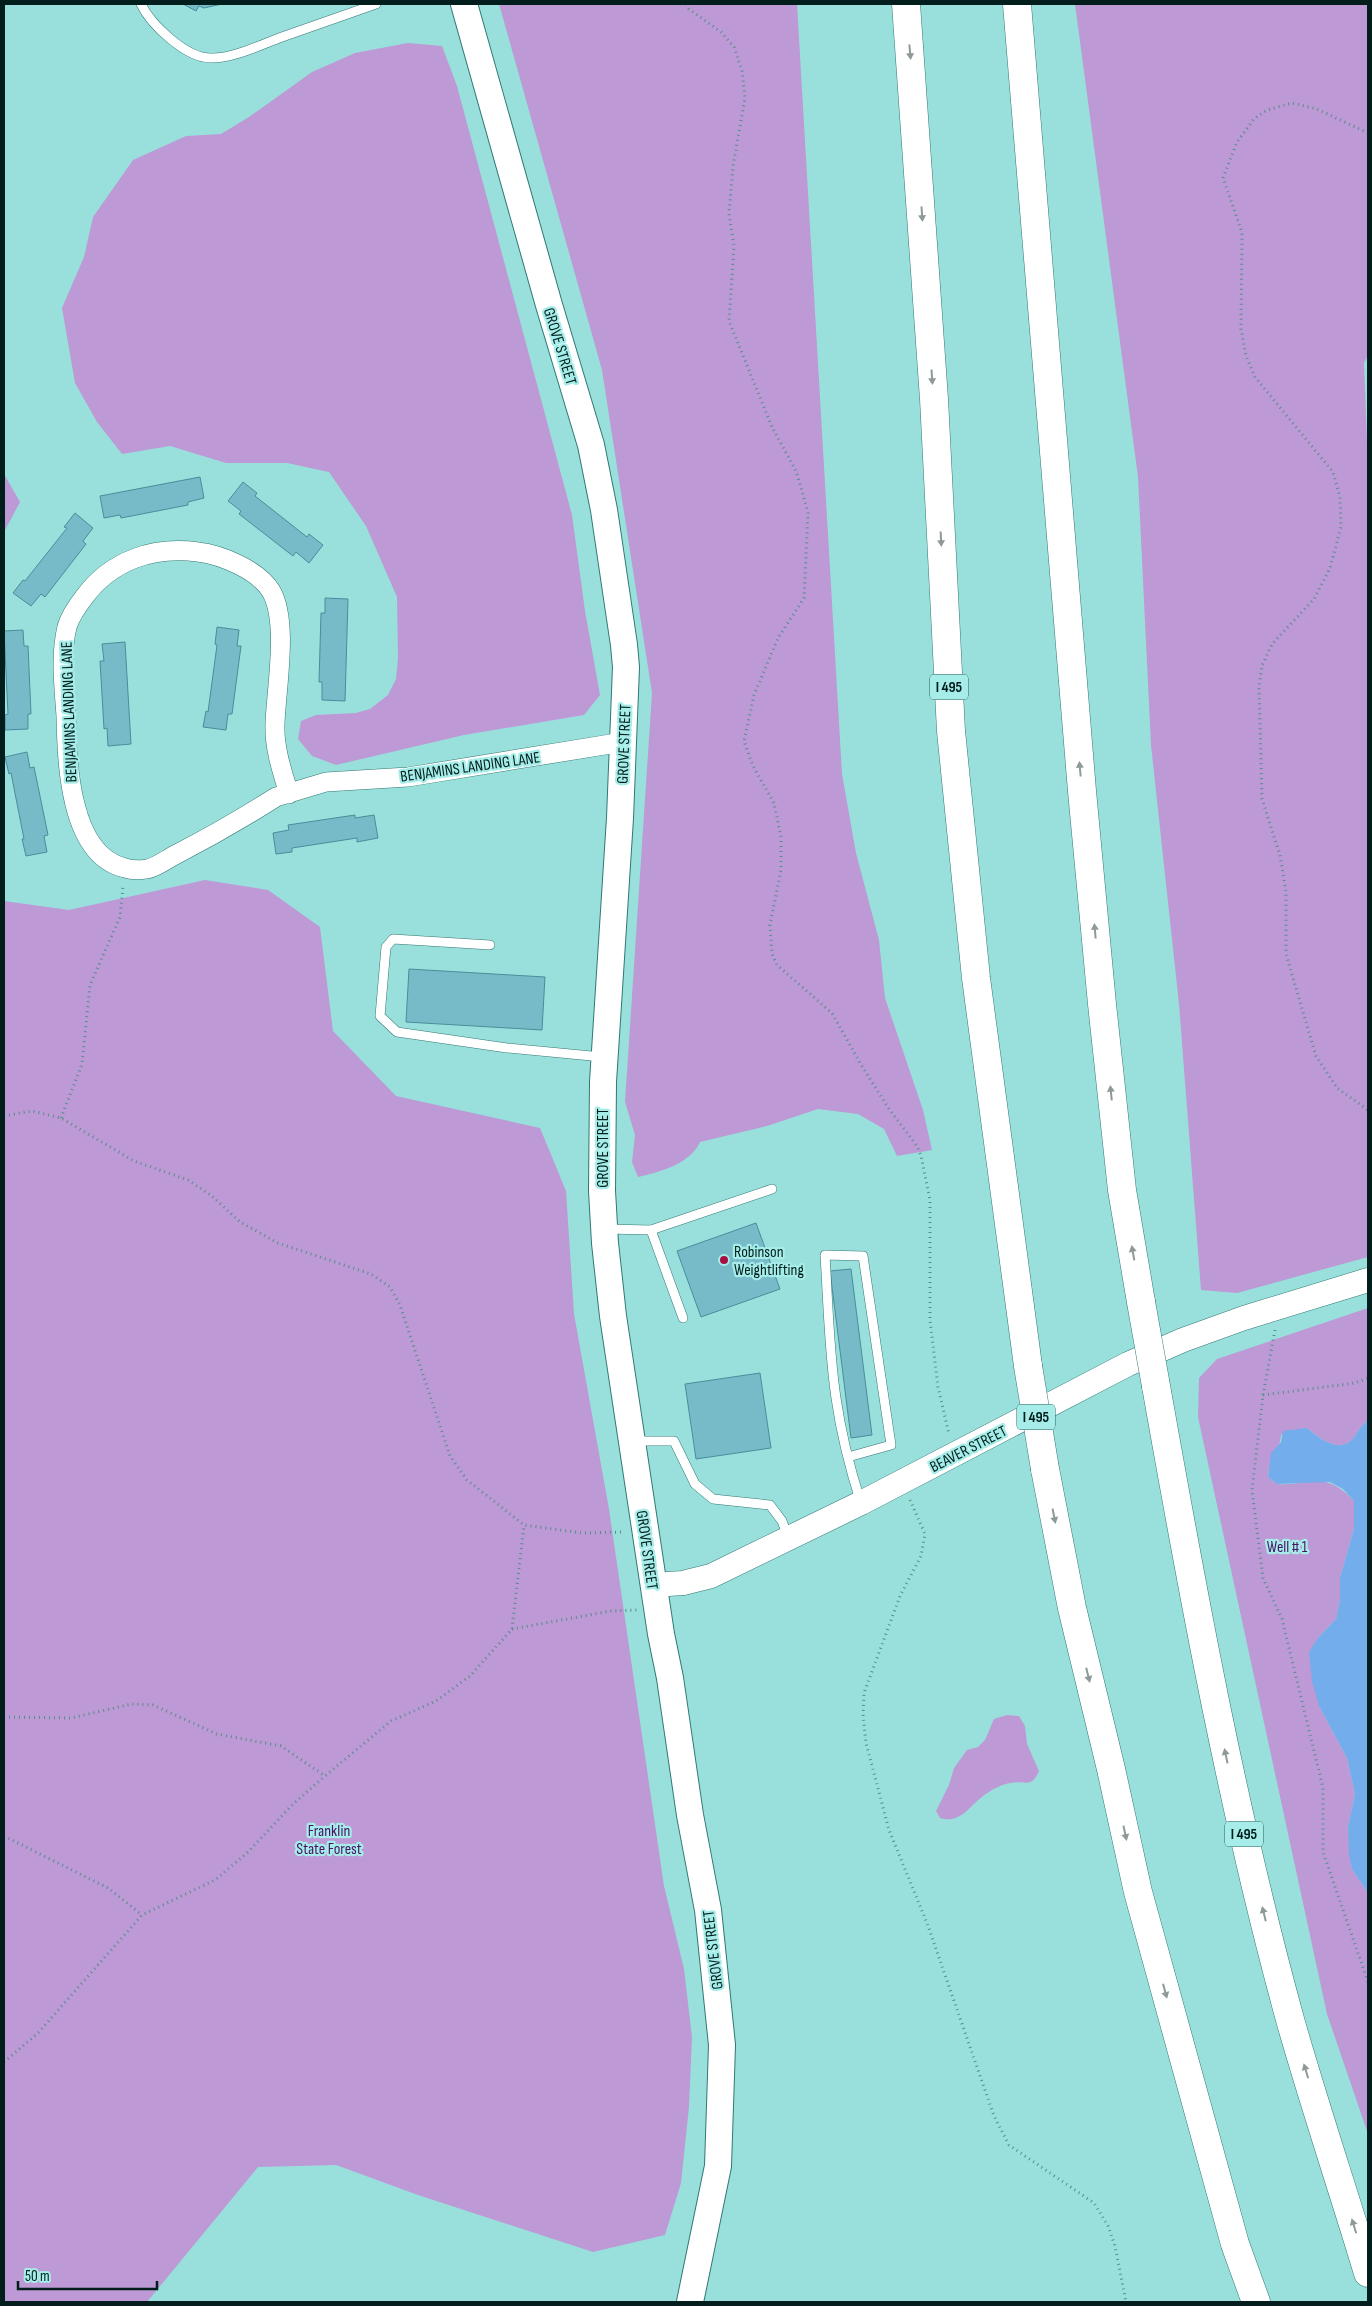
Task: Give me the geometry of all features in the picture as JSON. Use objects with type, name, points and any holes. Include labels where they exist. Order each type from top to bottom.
[{"type":"highway","name":"I 495","points":[[906,4],[934,399],[951,731],[976,978],[1028,1366],[1045,1468],[1072,1608],[1111,1769],[1138,1892],[1235,2244],[1256,2302]]},
{"type":"highway","name":"I 495","points":[[1016,4],[1080,771],[1122,1190],[1194,1604],[1237,1806],[1291,2023],[1368,2273]]},
{"type":"main road","name":"GROVE STREET","points":[[464,4],[548,305],[591,445],[606,522],[624,645],[626,666],[620,818],[604,1057],[602,1124],[604,1229],[613,1316],[655,1596],[690,1815],[708,1910],[722,2045],[718,2166],[690,2302]]},
{"type":"street","name":"BENJAMINS LANDING LANE","points":[[289,794],[279,762],[275,726],[280,635],[276,604],[271,590],[256,576],[227,558],[189,551],[143,554],[121,563],[103,574],[78,605],[68,625],[63,649],[67,759],[71,789],[85,831],[96,851],[124,868],[148,869],[276,797],[289,794],[326,782],[408,777],[623,742]]},
{"type":"street","name":"BEAVER STREET","points":[[655,1596],[683,1583],[711,1576],[789,1539],[1128,1364],[1192,1337],[1270,1309],[1368,1280]]},
{"type":"lane","points":[[141,4],[152,22],[184,48],[198,55],[211,58],[257,46],[376,4]]},
{"type":"lane","points":[[490,945],[393,939],[386,947],[380,1016],[397,1032],[506,1048],[604,1057]]},
{"type":"lane","points":[[604,1229],[651,1230],[772,1189]]},
{"type":"lane","points":[[651,1230],[683,1318]]},
{"type":"lane","points":[[848,1457],[891,1445],[863,1256],[825,1255],[836,1398],[848,1457],[861,1503]]},
{"type":"lane","points":[[632,1441],[674,1441],[695,1484],[713,1499],[770,1506],[782,1521],[789,1539]]},
{"type":"path","points":[[686,4],[689,9],[721,32],[734,47],[742,71],[746,98],[733,166],[729,214],[734,246],[729,321],[772,427],[796,471],[808,512],[804,598],[778,638],[754,696],[744,741],[753,766],[774,803],[781,837],[781,870],[770,925],[772,954],[776,965],[832,1013],[869,1078],[889,1109],[917,1146],[921,1156],[930,1200],[930,1320],[938,1387],[954,1455]]},
{"type":"path","points":[[1368,133],[1317,109],[1292,102],[1267,110],[1254,119],[1237,142],[1223,178],[1242,232],[1241,329],[1246,356],[1255,377],[1333,472],[1340,497],[1340,527],[1330,568],[1314,599],[1272,644],[1262,666],[1258,686],[1262,799],[1280,855],[1286,892],[1286,954],[1316,1056],[1337,1088],[1368,1110]]},
{"type":"path","points":[[61,1118],[82,1064],[90,986],[120,917],[124,868]]},
{"type":"path","points":[[4,1116],[32,1111],[61,1118],[134,1160],[188,1180],[212,1196],[240,1222],[278,1243],[371,1274],[390,1287],[400,1305],[450,1456],[467,1480],[524,1525],[582,1533],[646,1532]]},
{"type":"path","points":[[1270,1309],[1275,1329],[1263,1395],[1252,1490],[1263,1578],[1282,1619],[1323,1788],[1323,1852],[1368,1982]]},
{"type":"path","points":[[1263,1395],[1355,1383],[1368,1378]]},
{"type":"path","points":[[913,1494],[910,1496],[910,1502],[925,1534],[921,1556],[900,1596],[864,1693],[862,1714],[866,1743],[889,1830],[927,1923],[994,2116],[1009,2144],[1094,2203],[1108,2226],[1113,2240],[1126,2302]]},
{"type":"path","points":[[4,2062],[38,2033],[142,1915],[215,1880],[248,1852],[293,1804],[391,1720],[436,1701],[470,1676],[512,1629],[524,1525]]},
{"type":"path","points":[[512,1629],[611,1611],[655,1596]]},
{"type":"path","points":[[4,1717],[71,1718],[132,1704],[153,1706],[217,1734],[281,1746],[325,1776]]},
{"type":"path","points":[[4,1836],[108,1888],[142,1915]]},
{"type":"green space","points":[[499,4],[797,4],[842,774],[856,853],[879,940],[885,998],[923,1110],[932,1150],[897,1156],[884,1129],[858,1114],[818,1109],[767,1126],[700,1142],[695,1150],[682,1161],[656,1173],[638,1177],[632,1162],[635,1135],[625,1102],[652,693],[602,370]]},
{"type":"green space","points":[[1075,4],[1368,4],[1368,355],[1364,363],[1368,468],[1368,1257],[1237,1293],[1201,1290],[1179,1004],[1151,745],[1138,477]]},
{"type":"green space","points":[[408,43],[442,46],[457,86],[572,515],[585,611],[600,695],[584,715],[464,735],[336,765],[312,756],[298,739],[301,721],[316,715],[356,713],[370,709],[388,695],[396,679],[398,658],[397,597],[366,526],[329,472],[287,463],[226,463],[170,446],[122,454],[97,422],[75,383],[62,308],[84,257],[93,217],[133,160],[186,136],[221,134],[249,117],[312,72],[355,53]]},
{"type":"green space","points":[[4,474],[20,502],[4,532]]},
{"type":"green space","name":"Franklin State Forest","points":[[205,880],[268,890],[320,927],[333,1031],[396,1096],[540,1128],[566,1191],[574,1314],[609,1509],[664,1886],[684,1969],[692,2037],[689,2107],[681,2183],[665,2235],[593,2252],[418,2195],[336,2165],[258,2167],[147,2302],[4,2302],[4,901],[69,910]]},
{"type":"green space","name":"Well # 1","points":[[1368,1308],[1368,1421],[1362,1425],[1349,1442],[1343,1445],[1324,1441],[1307,1428],[1281,1435],[1268,1477],[1277,1484],[1326,1483],[1344,1491],[1354,1501],[1354,1529],[1340,1578],[1340,1600],[1336,1619],[1318,1638],[1319,1706],[1347,1758],[1355,1794],[1348,1827],[1352,1869],[1368,1893],[1368,2134],[1327,2014],[1198,1417],[1199,1378],[1217,1359]]},
{"type":"green space","points":[[1007,1715],[1019,1716],[1025,1726],[1027,1744],[1039,1771],[1036,1777],[1027,1783],[1016,1782],[1002,1785],[983,1796],[961,1815],[948,1819],[940,1818],[936,1811],[949,1785],[954,1768],[967,1750],[978,1747],[985,1740],[994,1719]]},
{"type":"water","points":[[1368,1421],[1368,1893],[1352,1869],[1349,1855],[1348,1827],[1355,1794],[1347,1758],[1319,1706],[1312,1681],[1309,1652],[1318,1638],[1336,1619],[1340,1600],[1340,1578],[1354,1529],[1354,1501],[1343,1489],[1330,1482],[1277,1484],[1268,1477],[1271,1453],[1281,1442],[1283,1431],[1307,1428],[1324,1441],[1343,1445],[1349,1442],[1362,1425]]},
{"type":"building","points":[[183,4],[222,4],[204,8],[199,6],[196,11]]},
{"type":"building","points":[[200,477],[204,498],[188,502],[188,505],[121,518],[120,515],[104,518],[100,496]]},
{"type":"building","points":[[243,482],[257,493],[255,496],[307,537],[309,534],[323,545],[309,563],[296,552],[293,556],[239,514],[241,511],[228,501]]},
{"type":"building","points":[[75,513],[93,528],[83,541],[86,544],[45,597],[41,594],[31,606],[13,593],[23,580],[25,581],[67,528],[64,527]]},
{"type":"building","points":[[325,598],[348,599],[345,701],[322,700],[322,682],[319,682],[321,613],[325,613]]},
{"type":"building","points":[[217,627],[239,630],[237,646],[241,646],[232,714],[228,714],[226,730],[203,727],[206,711],[208,712],[217,645],[215,644]]},
{"type":"building","points":[[23,630],[24,646],[28,646],[31,714],[28,714],[28,729],[5,730],[5,715],[8,714],[4,631]]},
{"type":"building","points":[[125,642],[131,744],[108,746],[107,728],[104,729],[100,661],[104,661],[102,644]]},
{"type":"building","points":[[27,752],[30,768],[34,767],[48,835],[44,836],[47,852],[26,856],[11,773],[9,774],[5,757]]},
{"type":"building","points":[[355,815],[355,818],[374,815],[378,838],[357,842],[357,838],[292,848],[292,852],[276,854],[273,833],[289,830],[288,825]]},
{"type":"building","points":[[409,969],[545,977],[542,1030],[406,1022]]},
{"type":"building","points":[[756,1223],[780,1289],[701,1317],[677,1251]]},
{"type":"building","points":[[851,1269],[872,1435],[851,1438],[830,1271]]},
{"type":"building","points":[[760,1373],[771,1448],[696,1459],[685,1384]]},
{"type":"place","name":"Robinson Weightlifting","points":[[724,1260]]}]
